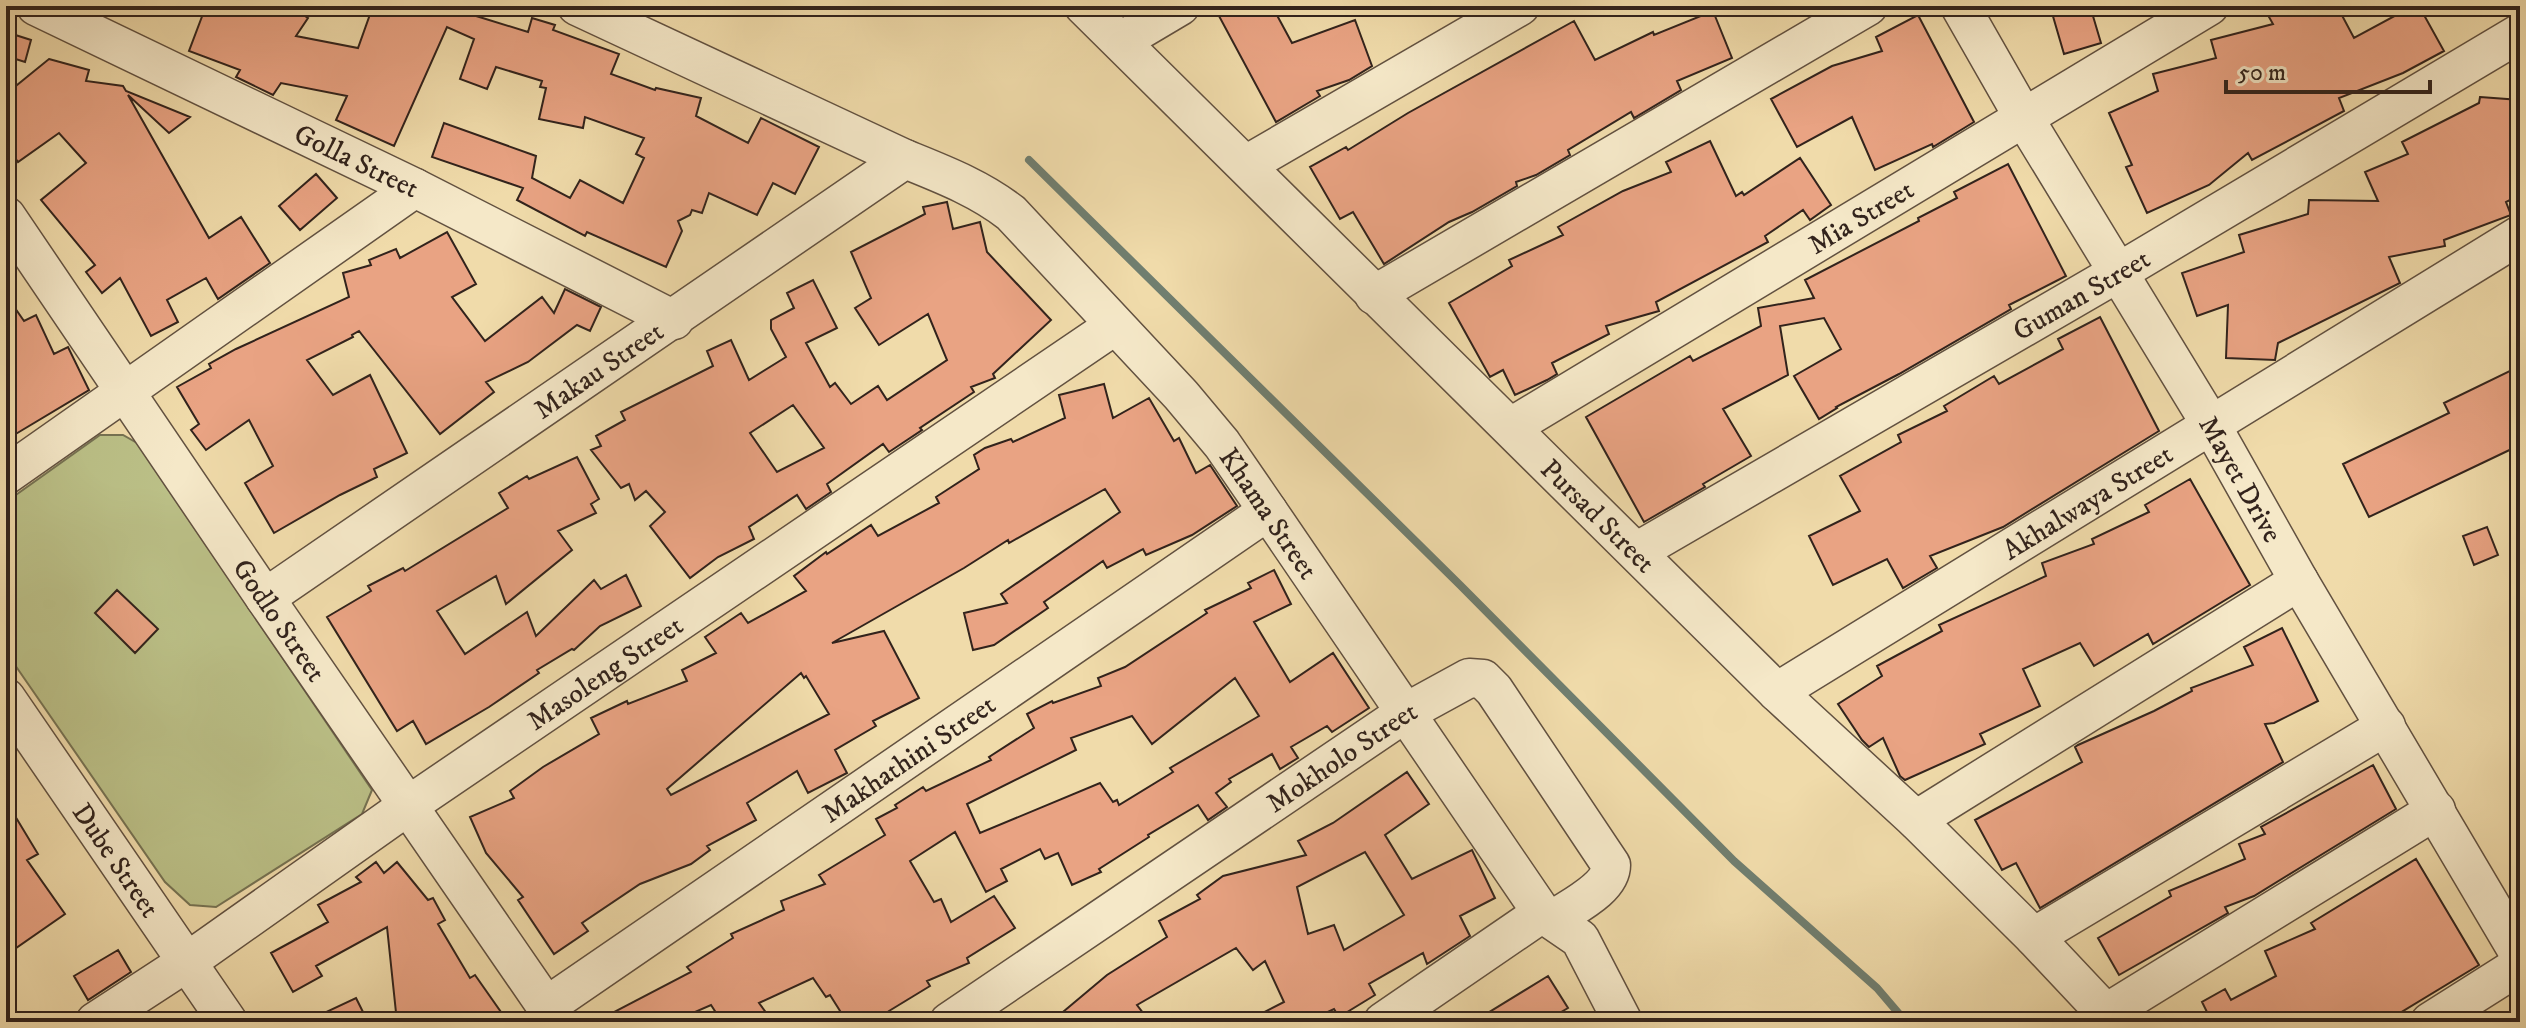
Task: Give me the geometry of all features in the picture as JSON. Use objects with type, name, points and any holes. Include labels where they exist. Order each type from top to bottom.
[{"type":"street","name":"Golla Street","points":[[36,6],[415,188],[674,320]]},
{"type":"street","name":"Pursad Street","points":[[1084,6],[1374,295],[1638,551],[1777,692],[1916,820],[2034,937],[2110,1018]]},
{"type":"street","points":[[1121,41],[1180,6]]},
{"type":"street","points":[[1246,165],[1520,6]]},
{"type":"street","points":[[1374,295],[1868,6]]},
{"type":"street","name":"Mayet Drive","points":[[1960,6],[2024,118],[2210,423],[2299,581],[2520,955]]},
{"type":"street","name":"Mia Street","points":[[1511,427],[2209,6]]},
{"type":"street","name":"Khama Street","points":[[597,10],[982,193],[1011,213],[1181,395],[1222,444],[1548,916],[1580,939],[1623,1022]]},
{"type":"street","name":"Guman Street","points":[[1638,551],[2119,272],[2520,33]]},
{"type":"street","name":"Makau Street","points":[[265,598],[674,320],[920,165]]},
{"type":"street","points":[[6,475],[415,188]]},
{"type":"street","name":"Godlo Street","points":[[6,216],[552,1014]]},
{"type":"street","name":"Akhalwaya Street","points":[[1777,692],[2520,235]]},
{"type":"street","name":"Masoleng Street","points":[[95,1022],[1114,326]]},
{"type":"street","name":"Makhathini Street","points":[[552,1014],[1268,511]]},
{"type":"street","points":[[1916,820],[2299,581]]},
{"type":"street","name":"Mokholo Street","points":[[949,1022],[1405,713],[1469,678],[1483,679],[1494,690],[1611,865],[1608,878],[1599,888],[1548,916]]},
{"type":"street","name":"Dube Street","points":[[6,698],[228,1022]]},
{"type":"street","points":[[2034,937],[2386,726]]},
{"type":"street","points":[[2110,1018],[2436,810]]},
{"type":"street","points":[[1383,1022],[1548,916]]},
{"type":"street","points":[[2430,1022],[2520,965]]},
{"type":"green space","points":[[100,435],[123,435],[137,443],[372,790],[362,814],[216,907],[190,905],[165,882],[6,652],[6,502]]},
{"type":"building","points":[[206,6],[239,6],[256,13],[260,6],[289,6],[308,18],[296,36],[358,48],[373,6],[476,6],[473,15],[528,32],[532,18],[555,25],[553,30],[619,54],[611,74],[655,90],[701,98],[696,116],[748,143],[761,118],[819,147],[795,194],[773,183],[757,215],[709,193],[702,213],[692,210],[690,215],[678,221],[682,231],[666,267],[587,232],[585,236],[517,200],[523,188],[432,157],[444,123],[536,156],[532,178],[570,198],[580,180],[623,203],[644,158],[636,154],[644,138],[585,117],[583,128],[539,119],[546,88],[540,87],[542,81],[496,67],[487,89],[460,79],[474,39],[447,27],[394,146],[336,120],[347,96],[281,83],[273,95],[236,77],[240,70],[189,51]]},
{"type":"building","points":[[1239,6],[1272,6],[1292,43],[1355,20],[1372,66],[1349,80],[1317,91],[1320,96],[1276,122],[1219,16]]},
{"type":"building","points":[[2050,6],[2090,6],[2101,43],[2064,54]]},
{"type":"building","points":[[2290,6],[2337,6],[2354,38],[2413,6],[2419,6],[2444,51],[2403,73],[2339,98],[2344,111],[2252,160],[2248,153],[2209,185],[2147,213],[2126,167],[2132,165],[2109,113],[2158,91],[2153,74],[2216,58],[2211,40],[2273,24],[2269,17]]},
{"type":"building","points":[[1713,11],[1732,58],[1677,81],[1681,90],[1634,118],[1631,112],[1568,150],[1570,155],[1536,175],[1516,182],[1517,186],[1449,222],[1384,264],[1353,212],[1340,219],[1310,167],[1346,147],[1348,150],[1574,21],[1595,60],[1653,32],[1654,35]]},
{"type":"building","points":[[1918,15],[1974,122],[1933,147],[1932,144],[1875,170],[1852,117],[1797,147],[1771,99],[1832,66],[1882,51],[1876,37]]},
{"type":"building","points":[[6,32],[31,40],[25,62],[6,56]]},
{"type":"building","points":[[49,59],[89,70],[86,81],[123,86],[126,91],[190,117],[169,133],[128,95],[209,238],[241,217],[270,263],[218,299],[206,278],[167,300],[178,322],[151,336],[120,278],[102,293],[86,272],[95,265],[41,200],[86,163],[59,133],[18,162],[6,145],[6,94]]},
{"type":"building","points":[[2480,97],[2520,100],[2520,195],[2506,202],[2511,215],[2444,240],[2445,246],[2389,257],[2400,283],[2278,343],[2275,360],[2226,358],[2228,305],[2197,316],[2182,273],[2244,252],[2239,235],[2308,214],[2309,200],[2378,201],[2365,172],[2408,154],[2402,142],[2479,103]]},
{"type":"building","points":[[1710,141],[1736,196],[1742,192],[1744,195],[1800,158],[1831,205],[1810,220],[1803,210],[1765,236],[1768,242],[1656,302],[1659,311],[1606,326],[1609,334],[1552,363],[1557,374],[1547,380],[1515,395],[1503,370],[1490,377],[1449,303],[1512,266],[1509,260],[1563,235],[1558,227],[1623,191],[1671,172],[1666,162]]},
{"type":"building","points":[[2008,164],[2066,276],[2009,305],[2011,309],[1819,419],[1794,376],[1841,349],[1824,318],[1780,326],[1788,375],[1723,409],[1751,456],[1644,522],[1586,417],[1690,356],[1693,361],[1761,326],[1758,308],[1814,298],[1805,280],[1919,221],[1918,218],[1957,198],[1954,192]]},
{"type":"building","points":[[316,174],[337,198],[300,230],[279,206]]},
{"type":"building","points":[[947,202],[953,229],[980,222],[987,252],[1051,320],[993,374],[995,378],[971,387],[974,392],[889,452],[883,444],[827,484],[831,492],[806,509],[797,495],[749,527],[754,539],[718,557],[690,578],[650,526],[665,512],[646,491],[635,500],[629,484],[621,488],[591,450],[601,446],[596,436],[625,420],[621,412],[713,366],[707,351],[731,340],[749,380],[786,357],[771,329],[771,320],[794,308],[787,293],[813,280],[837,328],[806,343],[830,387],[835,383],[851,404],[878,386],[887,400],[947,360],[928,314],[879,345],[855,308],[871,298],[851,252],[925,214],[923,207]],"holes":[[[793,405],[824,448],[777,472],[750,433]]]},
{"type":"building","points":[[447,232],[476,284],[452,297],[485,341],[542,297],[554,313],[565,289],[601,307],[590,331],[577,325],[528,362],[486,382],[494,392],[440,434],[359,331],[307,360],[333,395],[370,375],[407,453],[374,469],[377,477],[274,533],[245,483],[273,466],[249,420],[206,450],[191,430],[199,424],[177,387],[211,368],[209,364],[236,349],[349,297],[343,273],[371,265],[369,260],[396,249],[400,258]]},
{"type":"building","points":[[6,295],[24,321],[36,315],[54,354],[68,347],[89,390],[14,435],[6,422]]},
{"type":"building","points":[[2100,317],[2159,431],[2003,527],[1930,556],[1937,568],[1903,588],[1887,559],[1833,585],[1809,536],[1860,511],[1840,476],[1901,442],[1898,435],[1947,411],[1944,406],[1994,376],[1999,384],[2063,349],[2058,339]]},
{"type":"building","points":[[2520,366],[2520,445],[2369,517],[2343,464],[2449,413],[2444,403]]},
{"type":"building","points":[[1104,384],[1113,418],[1149,398],[1174,441],[1179,438],[1196,473],[1210,465],[1237,506],[1192,535],[1146,555],[1143,549],[1107,568],[1103,561],[1044,602],[1048,608],[994,645],[973,650],[964,613],[1007,603],[1001,594],[1120,512],[1105,489],[1009,543],[1008,540],[832,643],[884,631],[919,698],[873,721],[876,726],[835,750],[847,773],[808,793],[797,771],[747,803],[756,820],[707,846],[710,850],[691,864],[640,884],[582,923],[588,931],[554,954],[518,900],[523,897],[486,853],[470,817],[514,798],[510,791],[543,767],[599,734],[591,718],[627,701],[628,704],[687,681],[682,670],[716,653],[705,637],[741,613],[748,623],[806,591],[794,576],[826,552],[871,525],[878,536],[939,503],[936,497],[979,469],[974,455],[985,448],[1011,439],[1013,442],[1065,418],[1059,395]],"holes":[[[801,673],[804,678],[806,676],[829,714],[671,795],[667,789]]]},
{"type":"building","points":[[577,457],[599,499],[591,504],[596,513],[558,531],[572,550],[506,604],[496,576],[437,611],[465,654],[527,612],[536,636],[594,580],[601,589],[626,575],[641,606],[600,626],[574,650],[537,670],[539,673],[489,707],[426,744],[413,721],[397,731],[327,617],[371,591],[368,586],[403,568],[405,571],[508,508],[499,493],[527,476],[529,479]]},
{"type":"building","points":[[2190,479],[2250,585],[2153,644],[2148,634],[2094,666],[2080,643],[2023,669],[2040,706],[1980,734],[1985,744],[1905,780],[1900,776],[1883,738],[1869,747],[1862,740],[1838,704],[1882,676],[1877,666],[1942,631],[1939,625],[2046,576],[2042,563],[2094,544],[2092,539],[2149,512],[2145,505]]},
{"type":"building","points":[[2487,527],[2498,555],[2474,565],[2463,536]]},
{"type":"building","points":[[1274,570],[1291,604],[1254,622],[1290,682],[1333,653],[1369,708],[1332,732],[1327,726],[1291,747],[1298,758],[1280,769],[1272,754],[1229,779],[1231,782],[1216,793],[1227,807],[1208,820],[1198,805],[1148,835],[1099,869],[1101,872],[1072,885],[1058,853],[1045,859],[1040,849],[1001,869],[1007,881],[986,892],[955,832],[910,861],[934,902],[941,899],[951,922],[994,896],[1015,928],[967,958],[969,963],[927,981],[930,986],[889,1011],[896,1022],[847,1022],[830,995],[826,997],[813,978],[759,1003],[773,1022],[722,1022],[711,1005],[672,1022],[595,1022],[691,972],[687,967],[733,938],[731,934],[784,910],[781,901],[825,884],[819,875],[885,835],[876,819],[897,808],[895,805],[923,787],[926,791],[991,760],[989,757],[1034,728],[1027,714],[1052,701],[1101,686],[1098,678],[1125,667],[1207,613],[1205,610],[1251,588],[1248,583]],"holes":[[[1235,678],[1259,716],[1170,768],[1173,772],[1119,805],[1117,800],[1113,802],[1100,783],[980,833],[967,804],[1076,750],[1071,738],[1132,716],[1152,744]]]},
{"type":"building","points":[[117,590],[158,629],[135,653],[95,613]]},
{"type":"building","points":[[2282,628],[2318,701],[2274,723],[2265,724],[2283,762],[2040,908],[2016,863],[2002,870],[1975,820],[2082,762],[2075,747],[2078,745],[2154,711],[2192,691],[2191,688],[2253,665],[2244,647]]},
{"type":"building","points":[[2373,765],[2396,809],[2254,896],[2225,907],[2228,913],[2119,975],[2098,938],[2171,896],[2169,891],[2245,859],[2239,844],[2265,834],[2261,827]]},
{"type":"building","points":[[1407,772],[1429,804],[1385,835],[1412,879],[1472,850],[1495,898],[1460,916],[1470,936],[1427,964],[1423,953],[1369,984],[1375,995],[1339,1017],[1334,1009],[1306,1022],[1245,1022],[1284,1002],[1265,961],[1253,970],[1236,948],[1137,1005],[1150,1022],[1051,1022],[1107,975],[1167,937],[1159,921],[1200,899],[1197,895],[1223,876],[1306,855],[1298,841],[1333,823]],"holes":[[[1365,852],[1404,915],[1344,950],[1334,925],[1308,934],[1297,887]]]},
{"type":"building","points":[[6,801],[38,854],[27,860],[65,914],[6,955]]},
{"type":"building","points":[[2416,859],[2479,965],[2385,1022],[2188,1022],[2207,1012],[2202,1002],[2225,989],[2231,1000],[2276,976],[2265,951],[2315,929],[2311,923]]},
{"type":"building","points":[[376,862],[384,873],[397,862],[428,900],[433,898],[445,920],[438,924],[470,978],[475,975],[508,1022],[397,1022],[387,927],[316,966],[322,976],[293,992],[271,953],[328,922],[318,905],[361,882],[356,877]]},
{"type":"building","points":[[118,950],[131,972],[88,1000],[74,976]]},
{"type":"building","points":[[1548,976],[1568,1008],[1544,1022],[1473,1022]]},
{"type":"building","points":[[356,998],[368,1022],[305,1022]]},
{"type":"waterway","points":[[1029,160],[1460,585],[1734,861],[1877,988],[1906,1022]]}]
